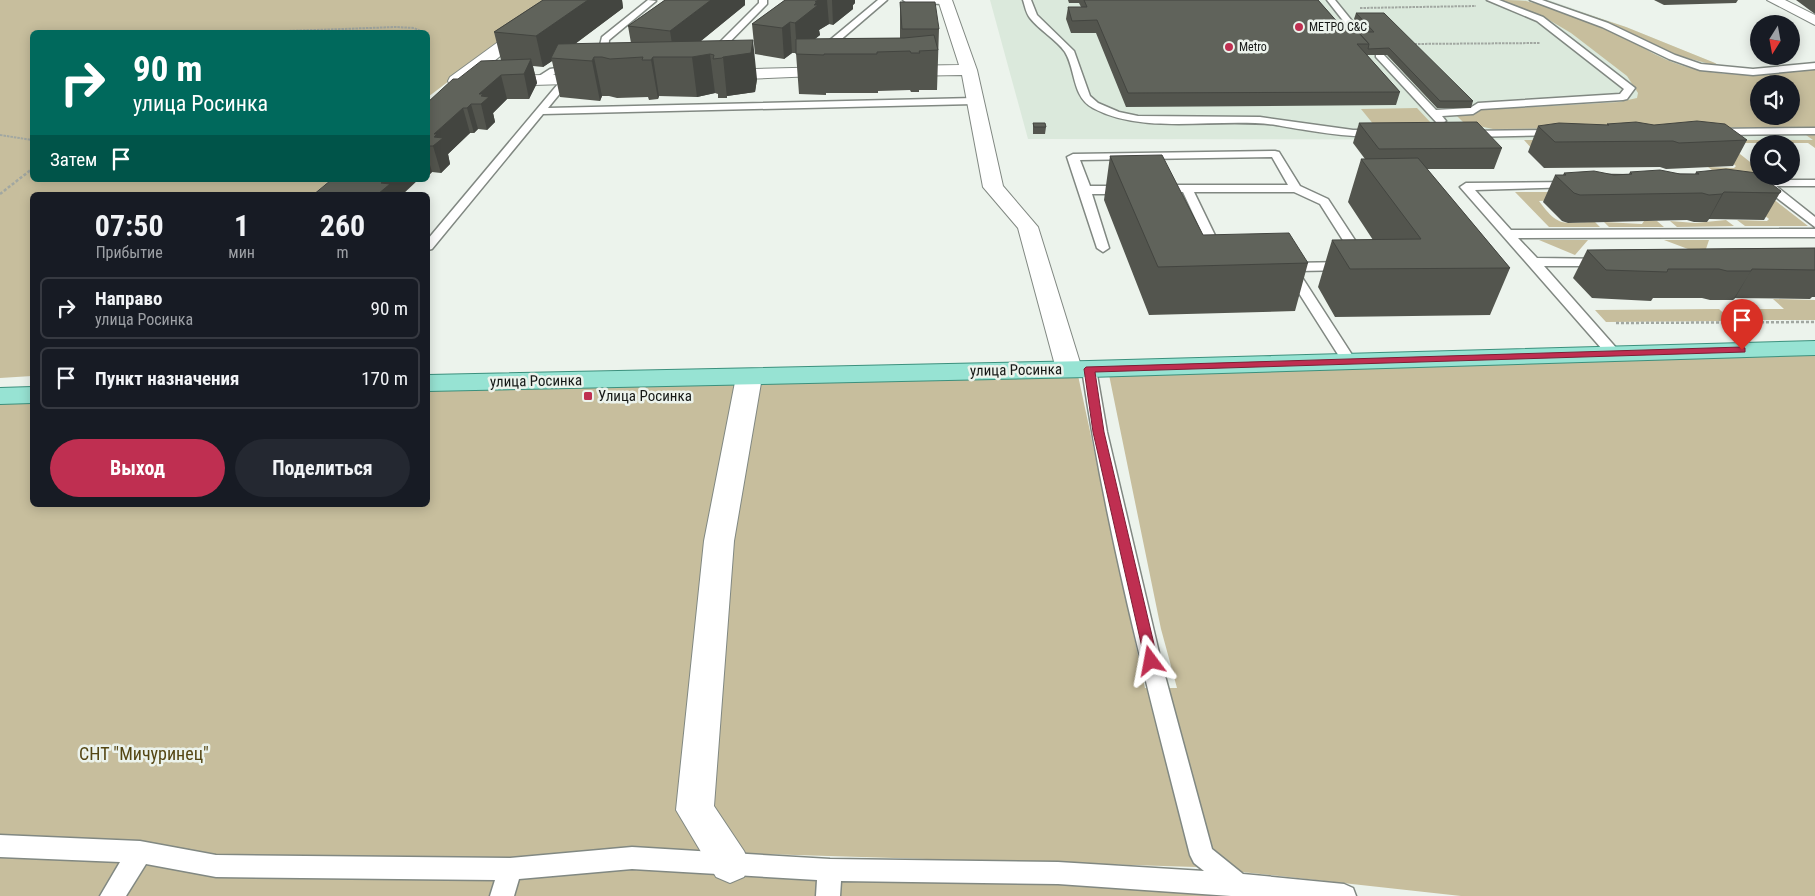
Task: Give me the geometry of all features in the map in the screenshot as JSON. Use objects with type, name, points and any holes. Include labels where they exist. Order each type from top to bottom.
[{"type":"main road","name":"улица Росинка","points":[[430,384],[1079,369],[1815,348]]},
{"type":"main road","points":[[0,396],[30,395]]},
{"type":"street","points":[[573,0],[522,32],[453,84],[613,78]]},
{"type":"street","points":[[946,0],[969,70],[992,187],[1028,226],[1079,369]]},
{"type":"street","points":[[1774,0],[1815,21]]},
{"type":"street","points":[[886,71],[969,70]]},
{"type":"street","points":[[706,75],[846,72]]},
{"type":"street","points":[[730,864],[695,810],[719,541],[749,377]]},
{"type":"lane","points":[[539,80],[553,71],[595,64],[603,53],[605,39],[652,0]]},
{"type":"lane","points":[[752,74],[714,66],[705,61],[763,4],[763,0]]},
{"type":"lane","points":[[796,73],[883,0]]},
{"type":"lane","points":[[908,0],[946,0]]},
{"type":"lane","points":[[1027,0],[1033,16],[1069,51],[1086,96],[1094,105],[1116,115],[1138,119],[1260,120],[1352,133],[1389,133]]},
{"type":"lane","points":[[1330,0],[1362,39]]},
{"type":"lane","points":[[1433,113],[1473,111],[1478,106],[1623,97],[1630,88],[1540,19],[1491,0]]},
{"type":"lane","points":[[1534,0],[1605,25],[1672,57],[1700,66],[1753,72],[1815,66]]},
{"type":"lane","points":[[1379,55],[1449,130],[1571,133]]},
{"type":"lane","points":[[430,244],[566,80]]},
{"type":"lane","points":[[540,111],[974,101]]},
{"type":"lane","points":[[1700,132],[1815,131]]},
{"type":"lane","points":[[1103,248],[1085,190],[1072,157],[1275,154],[1296,188]]},
{"type":"lane","points":[[1815,183],[1760,183],[1815,223]]},
{"type":"lane","points":[[1587,185],[1466,187],[1614,354]]},
{"type":"lane","points":[[1085,190],[1296,188],[1324,202],[1360,257],[1350,266],[1285,267]]},
{"type":"lane","points":[[1187,189],[1222,262],[1227,265]]},
{"type":"lane","points":[[1508,234],[1815,234]]},
{"type":"lane","points":[[1533,262],[1613,262]]},
{"type":"lane","points":[[1285,267],[1349,361]]},
{"type":"lane","points":[[1079,369],[1099,432],[1151,661],[1202,855],[1240,890]]},
{"type":"lane","points":[[0,846],[140,852],[216,866],[510,869],[632,858],[830,870],[1058,873],[1240,890],[1344,896]]},
{"type":"lane","points":[[112,896],[140,852]]},
{"type":"lane","points":[[502,896],[510,869]]},
{"type":"lane","points":[[828,896],[830,870]]},
{"type":"path","points":[[1338,8],[1506,6]]},
{"type":"path","points":[[315,30],[396,27],[418,30]]},
{"type":"path","points":[[1407,44],[1571,42]]},
{"type":"path","points":[[0,135],[30,140]]},
{"type":"path","points":[[0,194],[30,171]]},
{"type":"path","points":[[1588,323],[1815,322]]},
{"type":"shaded area","points":[[990,0],[1549,0],[1626,27],[1715,63],[1750,90],[1750,125],[1794,125],[1814,140],[1800,140],[1800,135],[1750,135],[1750,140],[1028,139]]},
{"type":"green space","points":[[0,0],[570,0],[509,35],[430,95],[430,30],[30,30],[30,182],[328,182],[316,192],[30,192],[30,376],[0,378]]},
{"type":"green space","points":[[1499,0],[1526,1],[1577,16],[1613,32],[1666,60],[1707,72],[1761,74],[1815,69],[1815,127],[1493,129],[1464,123],[1456,115],[1462,111],[1619,102],[1637,98],[1638,93],[1627,76],[1571,33],[1544,17]]},
{"type":"green space","points":[[1544,0],[1626,27],[1721,67],[1676,55],[1610,23]]},
{"type":"green space","points":[[1417,108],[1432,124],[1374,125],[1361,109]]},
{"type":"green space","points":[[1806,135],[1815,135],[1815,148],[1808,143],[1800,143],[1800,140],[1813,140]]},
{"type":"green space","points":[[1524,140],[1750,140],[1750,143],[1726,143],[1750,162],[1750,177],[1721,177],[1708,167],[1734,168],[1736,166],[1712,148],[1533,150]]},
{"type":"green space","points":[[1734,191],[1763,191],[1808,226],[1745,226],[1737,220],[1767,221],[1769,219]]},
{"type":"green space","points":[[1515,192],[1684,192],[1539,201],[1552,217],[1558,220],[1570,223],[1595,222],[1600,227],[1549,227]]},
{"type":"green space","points":[[1726,220],[1734,226],[1677,227],[1670,221],[1695,223]]},
{"type":"green space","points":[[1644,221],[1657,221],[1664,227],[1609,227],[1604,222],[1642,224]]},
{"type":"green space","points":[[1539,240],[1588,240],[1575,255]]},
{"type":"green space","points":[[1664,240],[1709,240],[1704,255]]},
{"type":"green space","points":[[1773,299],[1815,300],[1815,320],[1758,320],[1746,309],[1784,309]]},
{"type":"green space","points":[[1719,309],[1732,321],[1606,322],[1595,310]]},
{"type":"green space","name":"СНТ \"Мичуринец\"","points":[[1815,352],[1815,896],[1461,896],[1196,867],[630,850],[1344,896],[0,896],[0,402],[30,399],[30,507],[430,507],[430,381],[1076,366],[1145,688],[1177,688],[1161,629],[1108,370]]},
{"type":"building","points":[[543,0],[588,0],[536,36],[494,32]]},
{"type":"building","points":[[665,0],[711,0],[670,31],[628,26]]},
{"type":"building","points":[[785,0],[818,0],[814,5],[818,5],[795,23],[790,22],[782,28],[752,24]]},
{"type":"building","name":"Metro","points":[[1084,0],[1318,0],[1340,25],[1352,25],[1369,44],[1357,44],[1400,92],[1128,93],[1097,20],[1072,21],[1068,7],[1087,7]]},
{"type":"building","points":[[900,2],[935,2],[939,29],[902,29]]},
{"type":"building","points":[[1356,13],[1384,13],[1473,101],[1440,101],[1389,48],[1368,49],[1369,44],[1358,32],[1374,32]]},
{"type":"building","points":[[934,35],[938,50],[919,51],[920,53],[911,53],[910,51],[877,52],[877,54],[796,54],[796,39],[904,38]]},
{"type":"building","points":[[753,40],[751,53],[713,59],[714,55],[710,54],[692,57],[653,57],[651,60],[642,60],[643,57],[610,59],[594,57],[592,61],[551,58],[558,44]]},
{"type":"building","points":[[531,59],[524,74],[501,75],[479,94],[489,97],[481,104],[471,104],[467,108],[463,108],[434,134],[437,134],[434,137],[443,138],[433,146],[430,146],[430,100],[453,79],[458,79],[481,61]]},
{"type":"building","points":[[1697,121],[1725,124],[1747,140],[1679,143],[1673,141],[1555,142],[1538,126],[1559,123],[1609,125],[1607,124],[1636,122],[1654,125]]},
{"type":"building","points":[[1477,122],[1502,148],[1379,149],[1359,123]]},
{"type":"building","points":[[1033,123],[1045,123],[1046,127],[1034,127]]},
{"type":"building","points":[[1162,155],[1203,235],[1289,233],[1308,263],[1158,267],[1110,156]]},
{"type":"building","points":[[1418,158],[1510,268],[1350,269],[1332,240],[1421,239],[1361,159]]},
{"type":"building","points":[[1726,169],[1750,172],[1750,185],[1773,185],[1781,191],[1780,193],[1724,192],[1722,194],[1709,195],[1702,193],[1580,195],[1574,193],[1555,175],[1594,171],[1614,175],[1660,170],[1680,174],[1699,174],[1696,172]]},
{"type":"building","points":[[329,182],[382,182],[381,183],[390,184],[380,192],[317,192]]},
{"type":"building","points":[[1815,248],[1815,270],[1752,269],[1751,271],[1727,271],[1719,269],[1668,269],[1667,272],[1606,270],[1587,250]]},
{"type":"place","name":"МЕТРО С&С","points":[[1299,27]]},
{"type":"place","name":"Metro","points":[[1229,47]]},
{"type":"place","name":"Улица Росинка","points":[[588,396]]},
{"type":"route","points":[[1151,661],[1099,432],[1089,369],[1742,350]]}]
